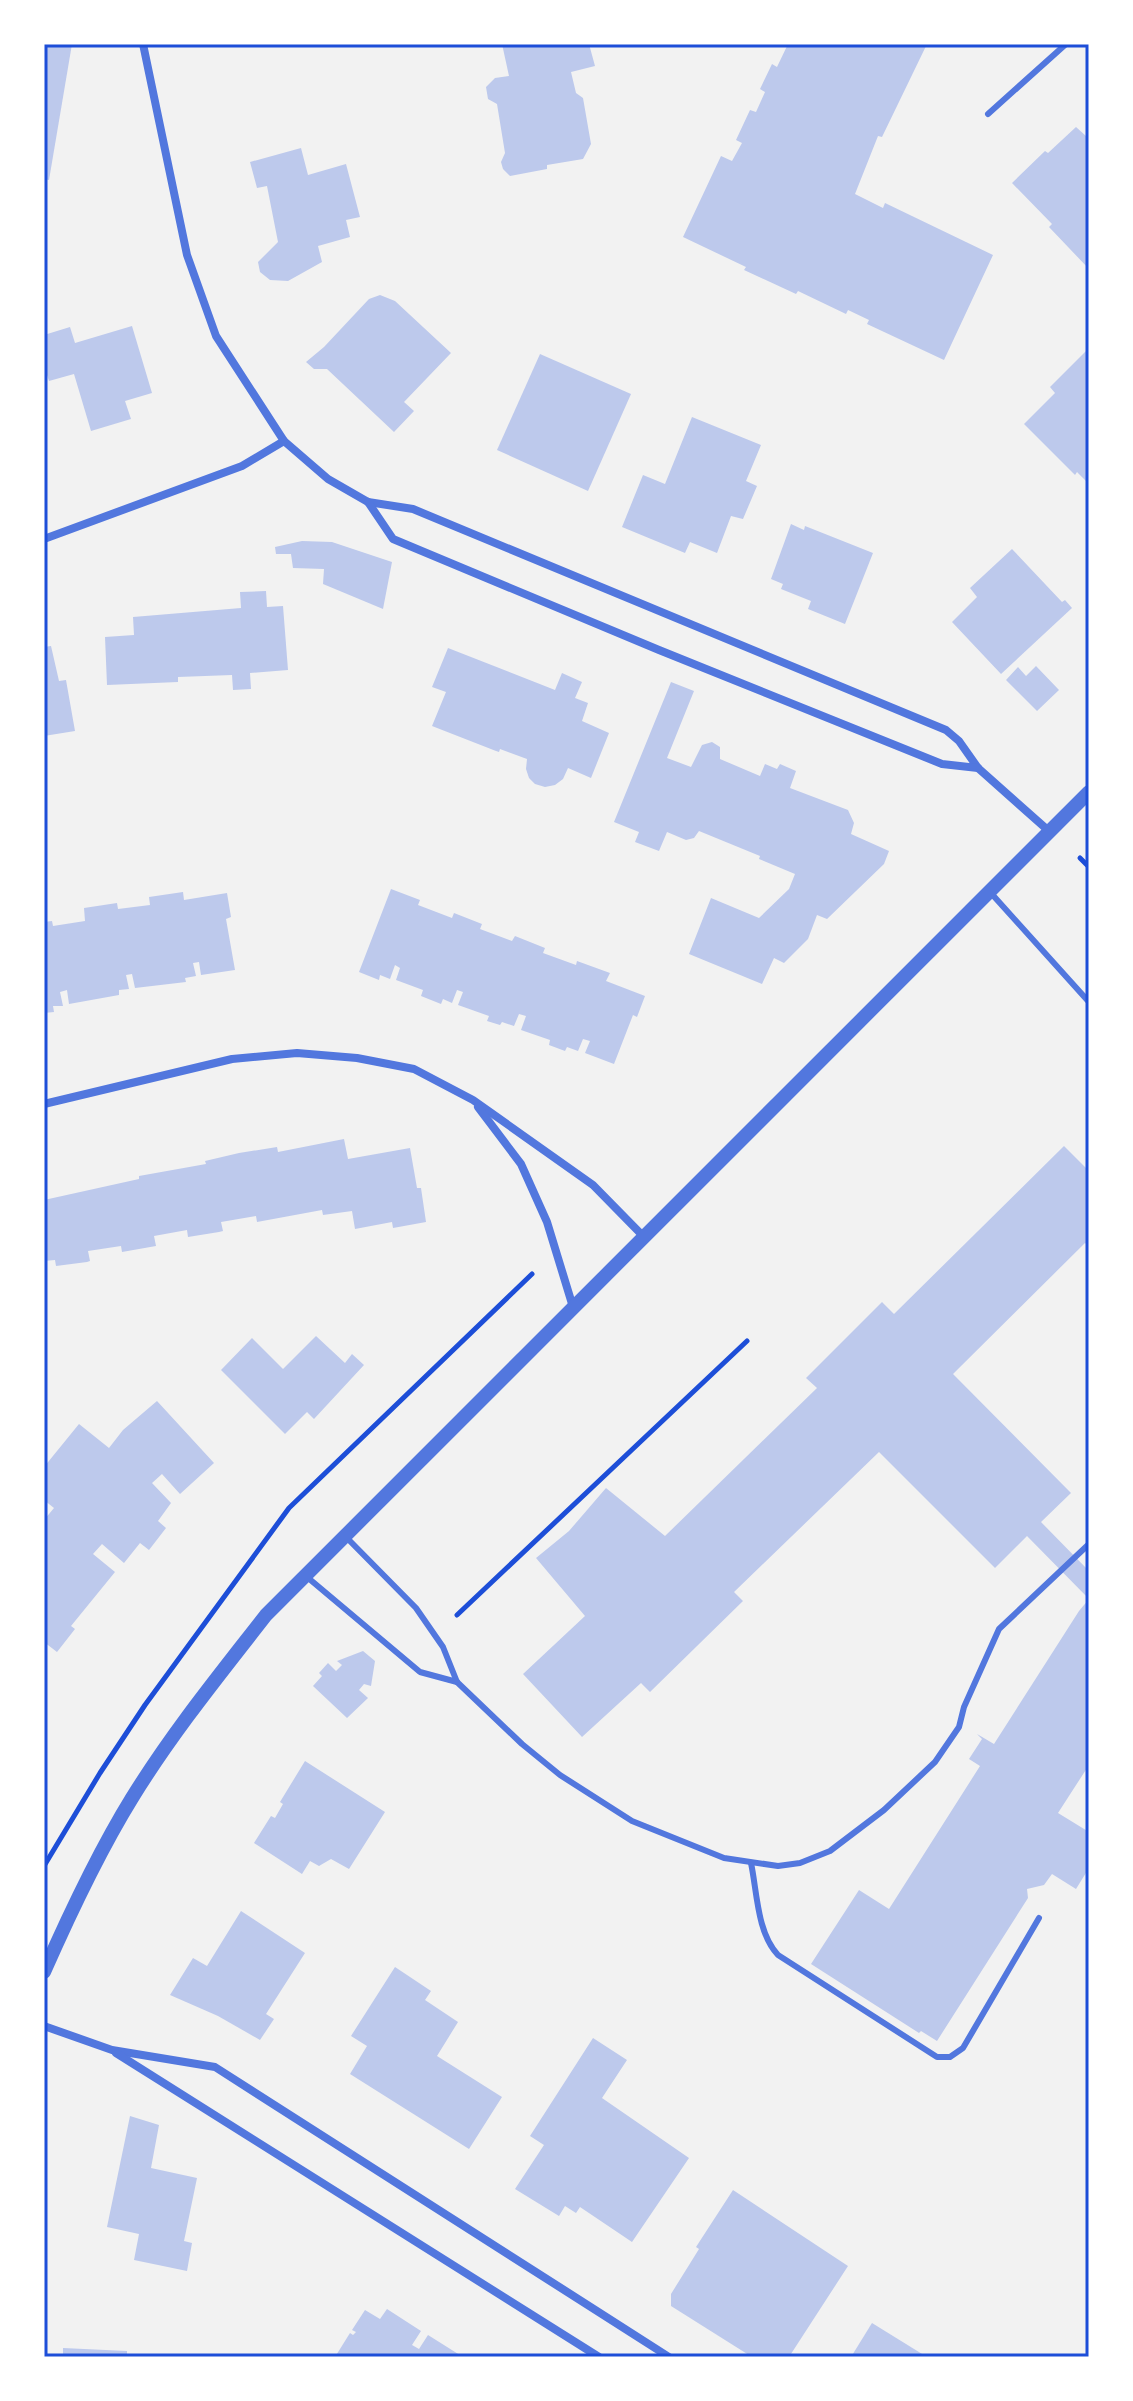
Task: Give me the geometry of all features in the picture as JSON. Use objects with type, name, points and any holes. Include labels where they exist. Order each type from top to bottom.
[{"type":"street","points":[[143,44],[187,255],[216,336],[284,441],[328,479],[368,502],[413,509],[946,730],[959,741],[978,768],[1050,832]]},
{"type":"street","points":[[44,539],[242,466],[284,441]]},
{"type":"street","points":[[368,502],[393,539],[942,764],[978,768]]},
{"type":"street","points":[[44,1972],[68,1917],[132,1798],[198,1702],[266,1615],[1089,792]]},
{"type":"street","points":[[44,1104],[232,1059],[297,1053],[357,1058],[414,1069],[473,1100],[593,1185],[645,1238]]},
{"type":"street","points":[[473,1100],[521,1164],[547,1222],[573,1307]]},
{"type":"street","points":[[44,2026],[112,2050],[215,2067],[669,2357]]},
{"type":"street","points":[[112,2050],[599,2357]]},
{"type":"lane","points":[[988,114],[1066,44]]},
{"type":"lane","points":[[990,892],[1089,1002]]},
{"type":"lane","points":[[344,1535],[416,1608],[443,1647],[457,1682],[550,1767],[632,1821],[724,1858],[778,1866],[800,1863],[830,1851],[884,1810],[935,1762],[959,1727],[964,1707],[999,1629],[1089,1544]]},
{"type":"lane","points":[[304,1575],[420,1672],[457,1682]]},
{"type":"lane","points":[[751,1863],[771,1948],[937,2057],[950,2057],[963,2048],[1039,1918]]},
{"type":"path","points":[[1080,858],[1089,867]]},
{"type":"path","points":[[436,1636],[747,1341]]},
{"type":"building","points":[[44,44],[72,44],[49,180],[44,179]]},
{"type":"building","points":[[502,44],[589,44],[595,66],[571,72],[576,93],[583,98],[591,144],[583,159],[510,176],[503,169],[501,162],[505,153],[497,104],[488,99],[486,87],[495,78],[509,76]]},
{"type":"building","points":[[788,44],[927,44],[882,137],[878,136],[855,194],[883,208],[885,203],[993,255],[944,360],[867,324],[869,320],[848,310],[846,314],[798,291],[796,294],[683,237],[721,156],[732,161],[742,143],[736,140],[750,110],[756,112],[765,92],[760,89],[772,64],[777,67]]},
{"type":"building","points":[[1076,127],[1086,136],[1089,134],[1089,269],[1049,227],[1052,224],[1012,183]]},
{"type":"building","points":[[301,148],[308,175],[346,164],[360,217],[346,220],[350,237],[318,246],[322,262],[288,281],[270,280],[260,272],[258,262],[278,242],[267,186],[257,188],[250,162]]},
{"type":"building","points":[[380,295],[395,301],[451,353],[404,402],[414,411],[394,432],[327,369],[314,369],[306,362],[369,299]]},
{"type":"building","points":[[132,326],[152,393],[125,401],[131,419],[91,431],[74,374],[49,381],[44,366],[44,335],[70,327],[75,343]]},
{"type":"building","points":[[1089,348],[1089,484],[1077,472],[1075,475],[1024,424],[1055,393],[1050,387]]},
{"type":"building","points":[[540,354],[631,394],[588,491],[497,450]]},
{"type":"building","points":[[692,417],[761,445],[746,481],[757,486],[743,519],[731,516],[717,553],[690,542],[685,553],[622,527],[643,475],[665,484]]},
{"type":"building","points":[[791,524],[804,530],[805,526],[873,553],[845,624],[808,609],[811,601],[781,589],[783,584],[771,579]]},
{"type":"building","points":[[302,541],[332,542],[392,562],[383,609],[323,584],[324,569],[293,568],[291,554],[276,554],[275,547]]},
{"type":"building","points":[[1012,549],[1062,602],[1065,600],[1072,608],[1001,674],[952,622],[977,597],[970,588]]},
{"type":"building","points":[[266,591],[267,607],[283,606],[288,670],[250,673],[251,689],[233,690],[232,675],[178,677],[178,682],[107,685],[105,637],[134,635],[133,617],[241,608],[240,592]]},
{"type":"building","points":[[51,646],[59,681],[66,680],[75,731],[44,736],[44,647]]},
{"type":"building","points":[[448,648],[555,690],[562,673],[582,682],[575,698],[588,703],[582,721],[609,733],[591,778],[568,768],[563,779],[555,785],[545,787],[535,784],[526,769],[527,759],[500,749],[496,751],[432,726],[446,692],[432,687]]},
{"type":"building","points":[[1036,666],[1059,690],[1037,711],[1006,680],[1018,667],[1026,676]]},
{"type":"building","points":[[671,682],[694,691],[667,758],[691,767],[702,745],[712,742],[720,747],[720,759],[760,776],[765,764],[777,769],[780,764],[796,771],[790,788],[848,810],[854,823],[851,834],[889,851],[884,864],[827,919],[817,915],[808,939],[784,963],[774,958],[762,984],[689,954],[711,898],[759,918],[789,889],[795,874],[699,831],[694,838],[686,840],[667,832],[659,851],[635,842],[639,832],[614,822]]},
{"type":"building","points":[[391,889],[420,900],[418,905],[452,918],[454,913],[482,924],[480,929],[512,941],[515,936],[545,948],[543,953],[610,973],[606,981],[645,996],[637,1017],[633,1015],[614,1064],[585,1053],[590,1041],[583,1039],[578,1051],[567,1047],[565,1051],[549,1045],[550,1040],[521,1030],[526,1016],[519,1014],[514,1026],[487,1021],[489,1016],[458,1005],[463,992],[457,990],[452,1003],[443,999],[441,1004],[421,996],[423,990],[396,980],[400,968],[395,965],[390,979],[380,975],[379,980],[359,972]]},
{"type":"building","points":[[183,892],[184,900],[227,893],[231,917],[226,919],[235,970],[201,975],[199,962],[193,963],[196,976],[185,978],[186,982],[135,988],[132,974],[126,975],[129,989],[119,990],[119,995],[69,1004],[67,990],[60,992],[63,1006],[53,1006],[54,1012],[44,1013],[44,922],[52,921],[53,926],[85,921],[84,908],[117,903],[118,909],[150,905],[149,897]]},
{"type":"building","points":[[344,1139],[348,1159],[410,1148],[426,1222],[393,1228],[392,1222],[355,1229],[352,1211],[323,1215],[322,1210],[257,1222],[256,1216],[221,1222],[223,1231],[219,1232],[188,1237],[187,1230],[154,1236],[156,1246],[122,1252],[121,1246],[88,1251],[90,1261],[87,1262],[56,1266],[55,1260],[44,1261],[44,1200],[139,1179],[139,1176],[206,1164],[205,1161],[239,1153],[277,1147],[278,1152]]},
{"type":"building","points":[[1064,1146],[1089,1171],[1089,1246],[1085,1243],[953,1374],[1071,1493],[1041,1522],[1089,1571],[1089,1599],[1027,1536],[995,1568],[879,1452],[734,1592],[743,1601],[650,1692],[641,1683],[582,1737],[523,1674],[585,1616],[536,1558],[569,1531],[606,1488],[665,1536],[817,1388],[806,1378],[882,1302],[894,1314]]},
{"type":"building","points":[[316,1336],[345,1363],[352,1354],[364,1365],[314,1419],[307,1412],[285,1434],[221,1370],[252,1338],[283,1369]]},
{"type":"building","points":[[157,1401],[214,1463],[180,1494],[162,1474],[152,1483],[171,1503],[158,1521],[166,1528],[149,1550],[140,1543],[124,1563],[102,1544],[93,1554],[115,1572],[71,1626],[75,1629],[57,1652],[44,1642],[44,1520],[54,1508],[44,1500],[44,1467],[79,1424],[109,1448],[123,1430]]},
{"type":"building","points":[[1089,1599],[1089,1765],[1058,1813],[1089,1832],[1089,1868],[1076,1889],[1052,1874],[1044,1885],[1027,1889],[1028,1898],[937,2041],[921,2031],[919,2033],[811,1964],[859,1890],[889,1909],[980,1766],[969,1759],[982,1739],[977,1734],[994,1744]]},
{"type":"building","points":[[363,1651],[375,1661],[371,1686],[364,1684],[359,1690],[368,1698],[347,1718],[313,1686],[328,1663],[336,1671],[342,1665],[337,1661]]},
{"type":"building","points":[[305,1761],[385,1812],[349,1869],[331,1859],[319,1866],[310,1861],[302,1874],[254,1843],[271,1816],[275,1818],[283,1804],[280,1802]]},
{"type":"building","points":[[241,1911],[305,1953],[266,2014],[274,2019],[260,2040],[218,2016],[170,1995],[193,1958],[207,1966]]},
{"type":"building","points":[[395,1967],[431,1991],[425,2000],[458,2022],[437,2056],[502,2097],[469,2149],[350,2074],[367,2046],[351,2036]]},
{"type":"building","points":[[593,2038],[627,2060],[602,2098],[689,2158],[632,2242],[580,2207],[576,2213],[565,2206],[559,2216],[515,2189],[544,2145],[530,2136]]},
{"type":"building","points":[[130,2116],[159,2125],[151,2168],[197,2178],[184,2241],[192,2243],[187,2271],[134,2260],[139,2234],[107,2227]]},
{"type":"building","points":[[733,2190],[848,2266],[789,2357],[752,2357],[671,2306],[671,2294],[699,2249],[696,2247]]},
{"type":"building","points":[[387,2309],[421,2331],[412,2345],[419,2349],[428,2335],[463,2357],[335,2357],[350,2333],[353,2335],[356,2332],[352,2330],[365,2310],[380,2319]]},
{"type":"building","points":[[872,2323],[927,2357],[851,2357]]},
{"type":"building","points":[[63,2348],[127,2351],[127,2357],[63,2357]]}]
